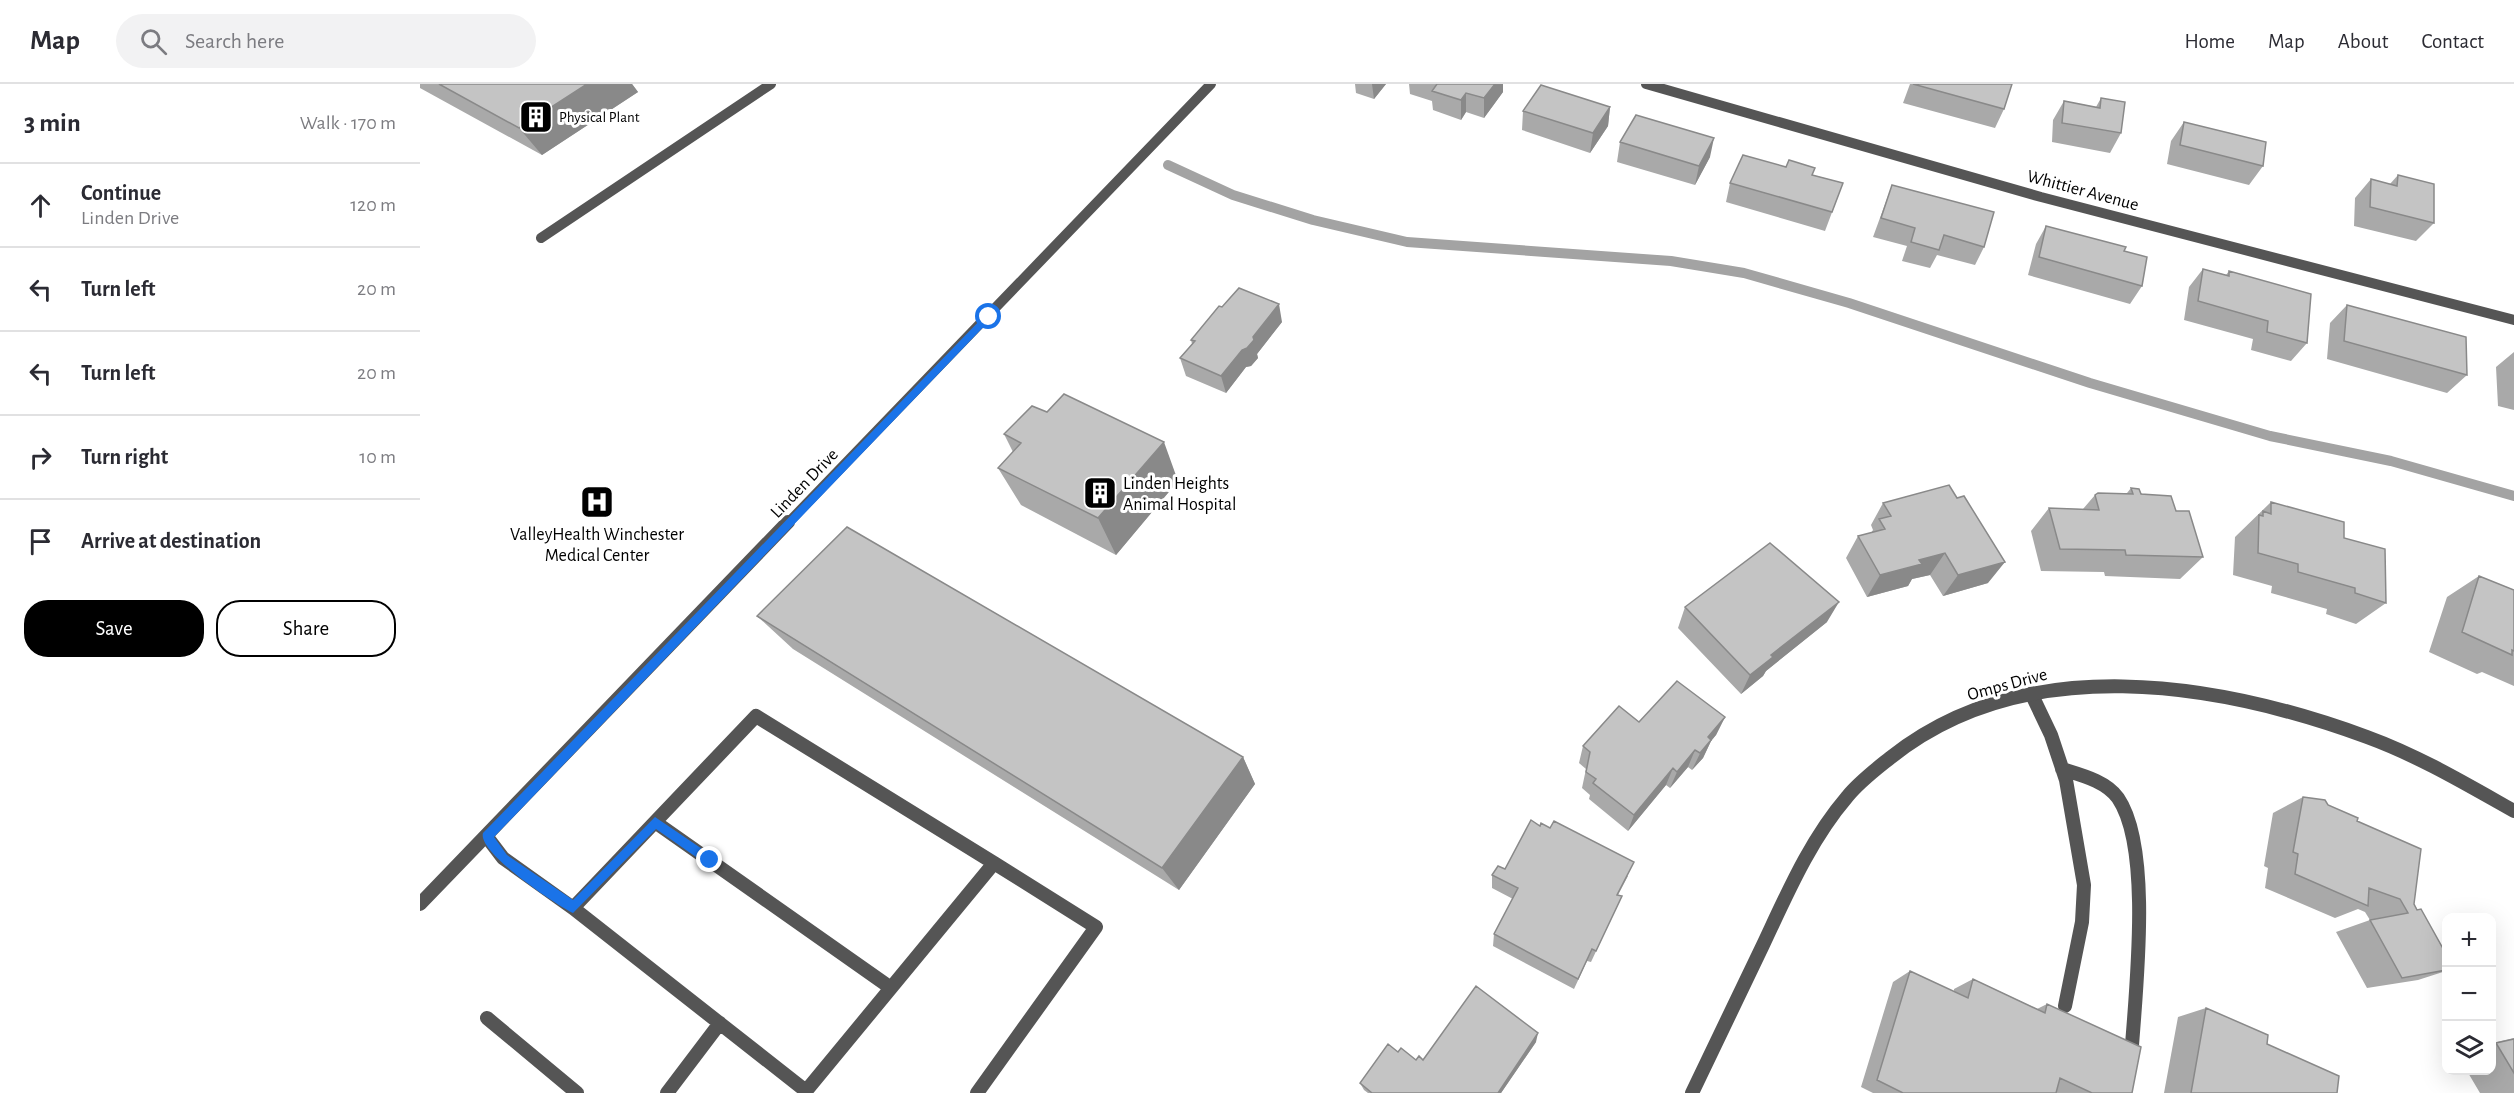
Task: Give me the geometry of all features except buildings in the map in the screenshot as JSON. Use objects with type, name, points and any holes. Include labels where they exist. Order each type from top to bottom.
[{"type":"street","points":[[541,238],[771,84]]},
{"type":"street","name":"Linden Drive","points":[[420,904],[1211,84]]},
{"type":"street","name":"Whittier Avenue","points":[[1646,84],[2041,197],[2514,320]]},
{"type":"street","name":"Omps Drive","points":[[1692,1093],[1788,894],[1825,826],[1861,781],[1903,745],[1953,718],[2010,698],[2058,688],[2135,685],[2190,690],[2276,706],[2369,737],[2447,773],[2514,811]]},
{"type":"street","points":[[2031,693],[2052,735],[2062,769],[2074,820],[2084,885],[2082,922],[2065,1006]]},
{"type":"street","points":[[573,908],[756,716],[1096,927],[977,1093]]},
{"type":"street","points":[[2062,769],[2104,785],[2118,798],[2128,818],[2140,901],[2131,1071]]},
{"type":"street","points":[[655,822],[891,988]]},
{"type":"street","points":[[487,837],[503,858],[573,908],[806,1091],[994,863]]},
{"type":"street","points":[[487,1018],[577,1093]]},
{"type":"street","points":[[667,1093],[720,1023]]},
{"type":"waterway","points":[[1168,165],[1233,195],[1313,220],[1407,242],[1671,261],[1744,273],[1849,303],[2090,383],[2270,436],[2391,461],[2514,496]]},
{"type":"place","name":"Physical Plant","points":[[536,117]]},
{"type":"place","name":"Linden Heights Animal Hospital","points":[[1100,493]]},
{"type":"place","name":"ValleyHealth Winchester Medical Center","points":[[597,502]]},
{"type":"route","points":[[710,860],[655,822],[573,908],[503,858],[487,837],[989,317]]}]
